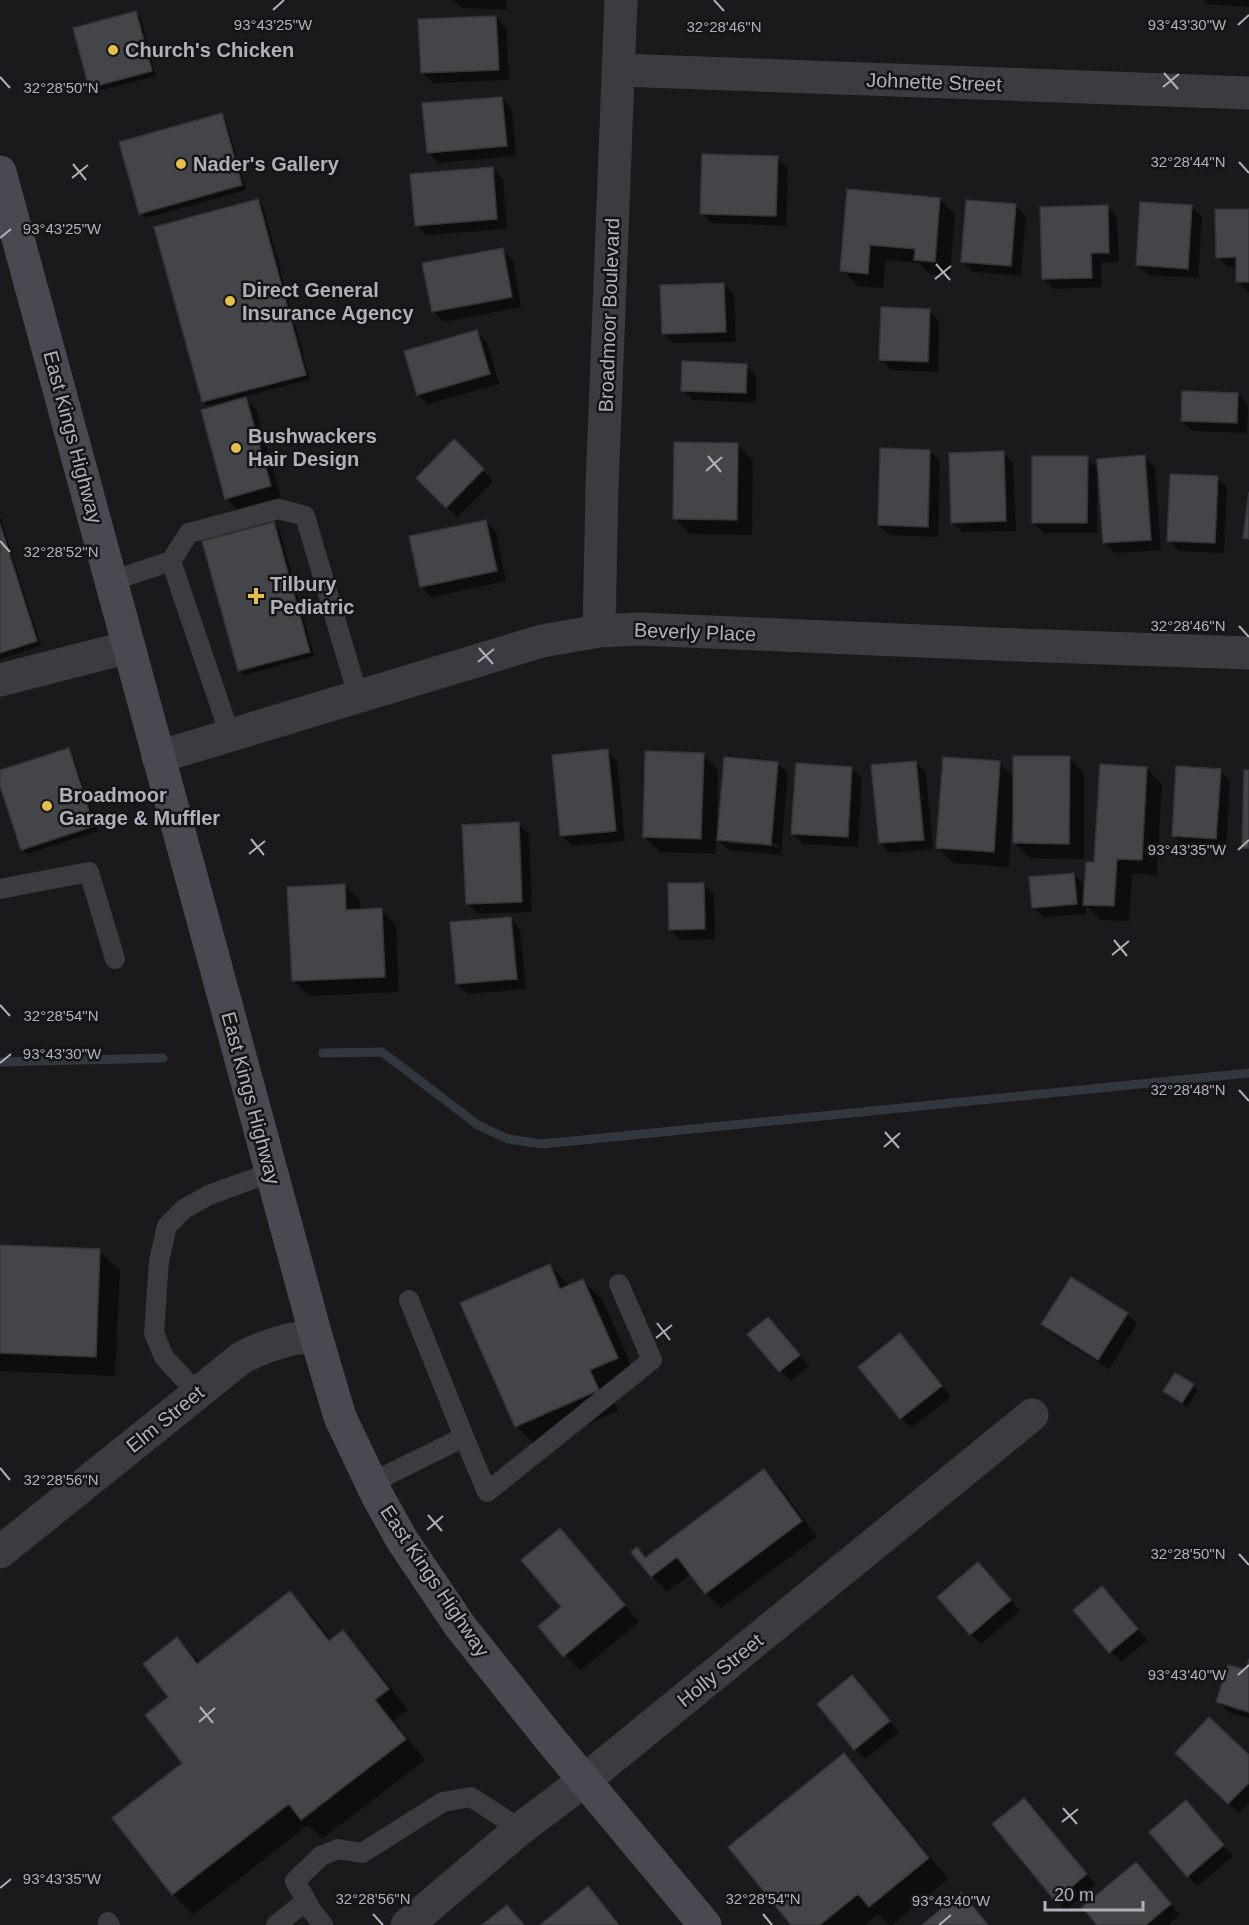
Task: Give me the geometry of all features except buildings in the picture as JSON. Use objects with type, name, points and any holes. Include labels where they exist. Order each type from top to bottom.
[{"type":"main road","name":"East Kings Highway","points":[[0,172],[316,1336],[340,1417],[371,1483],[402,1540],[460,1626],[550,1739],[705,1925]]},
{"type":"street","name":"Broadmoor Boulevard","points":[[599,631],[602,488],[621,0]]},
{"type":"street","name":"Johnette Street","points":[[619,70],[1249,93]]},
{"type":"street","name":"Beverly Place","points":[[158,757],[542,640],[599,631],[639,629],[1249,653]]},
{"type":"street","points":[[0,680],[129,647]]},
{"type":"street","name":"Elm Street","points":[[0,1552],[240,1359],[257,1349],[294,1337],[316,1336]]},
{"type":"street","name":"Holly Street","points":[[407,1925],[520,1829],[585,1780],[1032,1414]]},
{"type":"lane","points":[[112,581],[171,561],[189,533],[279,509],[305,516],[358,696]]},
{"type":"lane","points":[[171,561],[230,735]]},
{"type":"lane","points":[[0,889],[89,872],[115,959]]},
{"type":"lane","points":[[197,1393],[164,1357],[154,1333],[159,1261],[167,1226],[184,1209],[208,1195],[272,1172]]},
{"type":"lane","points":[[409,1300],[487,1492],[652,1360],[619,1284]]},
{"type":"lane","points":[[371,1483],[464,1437]]},
{"type":"lane","points":[[323,1925],[295,1881],[321,1856],[338,1850],[362,1853],[443,1802],[471,1797],[520,1829]]},
{"type":"lane","points":[[276,1925],[306,1901]]},
{"type":"waterway","points":[[323,1053],[382,1052],[478,1125],[508,1139],[542,1144],[1249,1073]]},
{"type":"waterway","points":[[0,1062],[163,1058]]},
{"type":"place","name":"Church's Chicken","points":[[113,50]]},
{"type":"place","name":"Nader's Gallery","points":[[181,164]]},
{"type":"place","name":"Direct General Insurance Agency","points":[[230,301]]},
{"type":"place","name":"Bushwackers Hair Design","points":[[236,448]]},
{"type":"place","name":"Tilbury Pediatric","points":[[256,596]]},
{"type":"place","name":"Broadmoor Garage & Muffler","points":[[47,806]]}]
